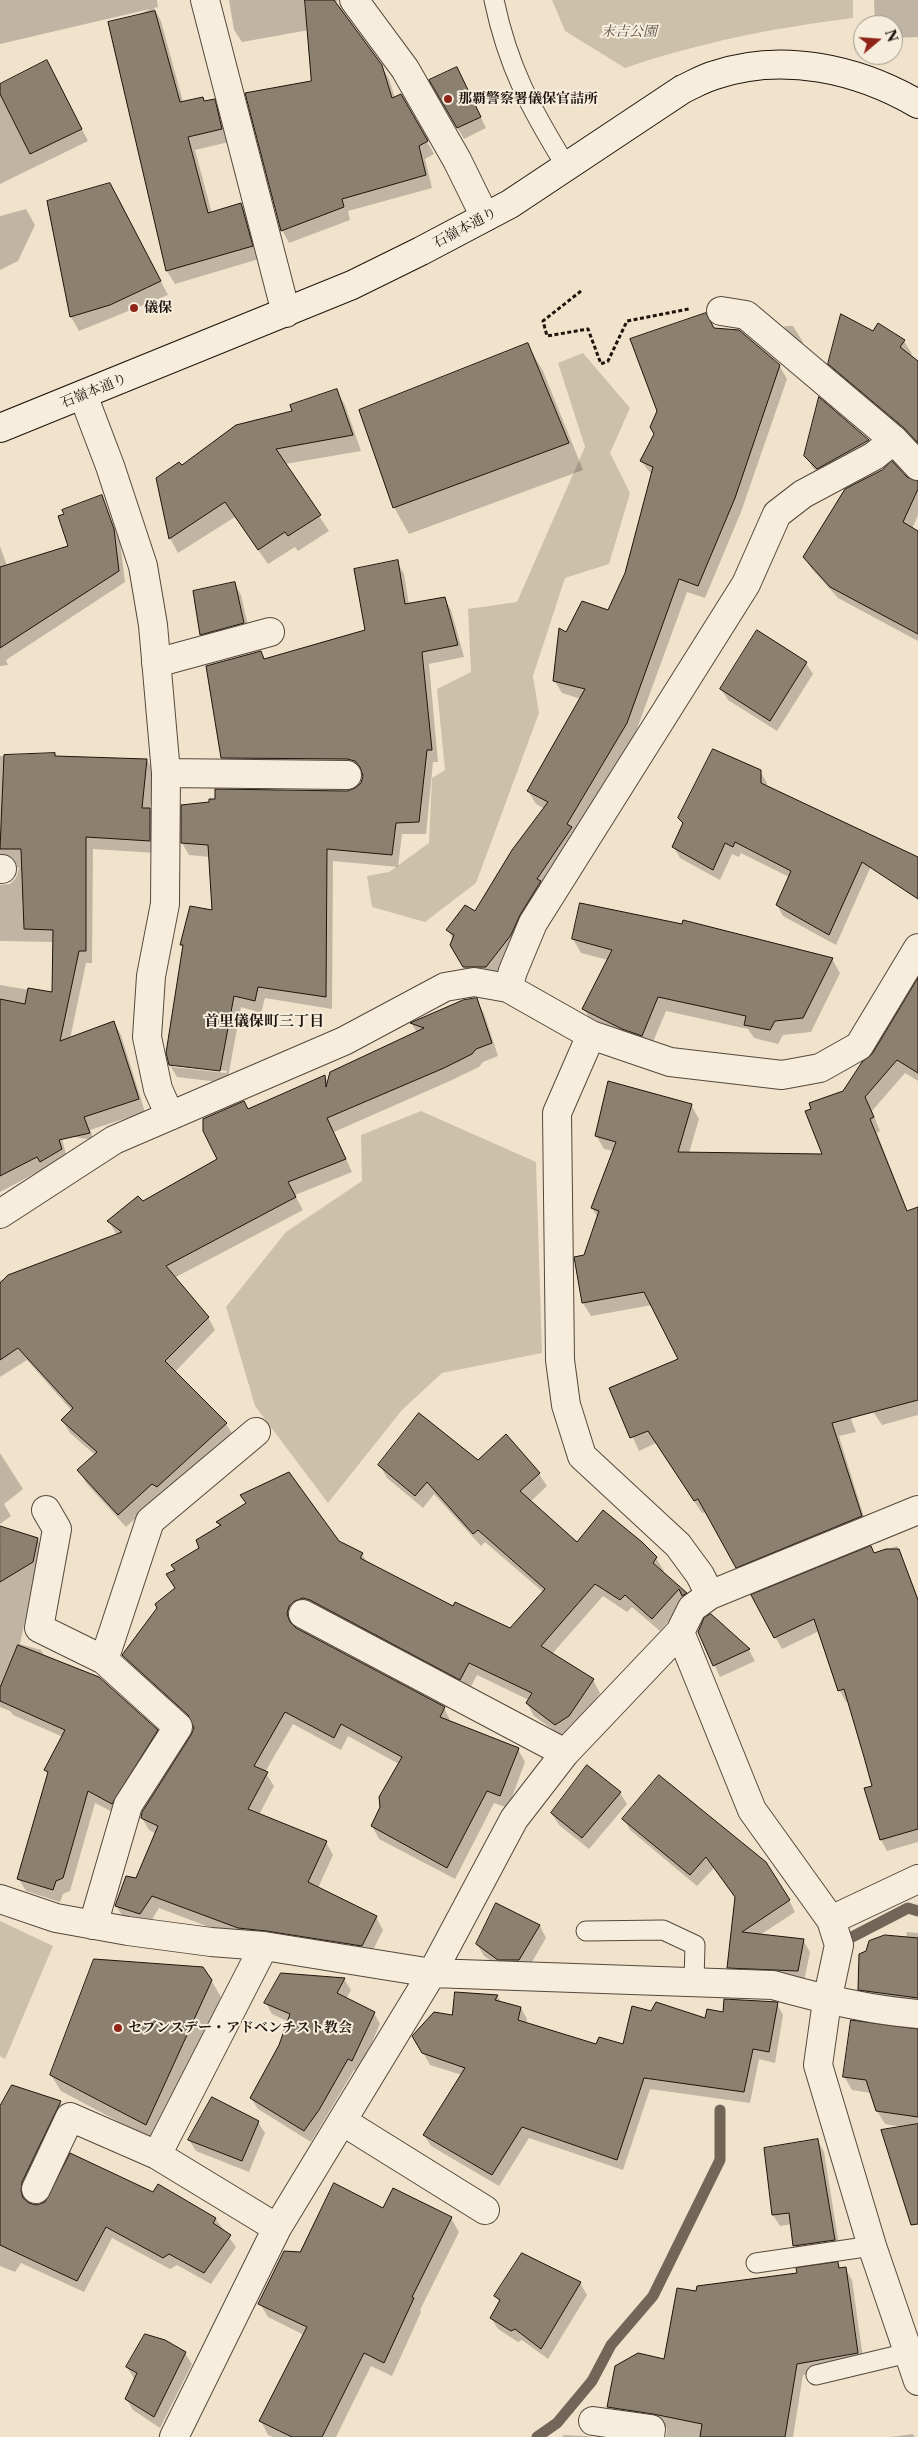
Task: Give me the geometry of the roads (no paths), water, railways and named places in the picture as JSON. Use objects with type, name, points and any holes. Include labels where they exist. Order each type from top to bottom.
[{"type":"street","points":[[205,0],[286,313]]},
{"type":"street","points":[[354,0],[405,69],[457,160],[485,218]]},
{"type":"street","name":"石嶺本通り","points":[[0,428],[352,285],[510,204],[683,89],[715,75],[743,68],[794,65],[848,73],[873,81],[918,104]]},
{"type":"street","points":[[721,311],[746,316],[894,440],[918,466]]},
{"type":"street","points":[[83,395],[110,466],[143,566],[153,625],[166,773],[165,904],[151,976],[147,1037],[158,1089],[170,1116]]},
{"type":"street","points":[[508,988],[533,922],[746,584],[777,514],[803,494],[874,456],[894,440]]},
{"type":"street","points":[[156,663],[270,632]]},
{"type":"street","points":[[166,773],[347,775]]},
{"type":"street","points":[[0,1214],[114,1140],[344,1040],[445,987],[474,982],[508,988],[591,1035],[670,1062],[782,1075],[820,1068],[859,1046],[918,948]]},
{"type":"street","points":[[591,1035],[557,1113],[560,1360],[566,1406],[582,1456],[678,1545],[700,1575],[710,1595]]},
{"type":"street","points":[[104,1660],[150,1521],[256,1432]]},
{"type":"street","points":[[46,1510],[57,1529],[39,1628],[104,1660],[178,1727],[128,1805],[93,1925]]},
{"type":"street","points":[[177,2436],[277,2228],[432,1972],[514,1819],[565,1754],[660,1651],[680,1632],[692,1608],[710,1595],[917,1514]]},
{"type":"street","points":[[303,1614],[565,1754]]},
{"type":"street","points":[[680,1632],[752,1810],[830,1920],[839,1945],[818,2065],[872,2246],[918,2381]]},
{"type":"street","points":[[830,1920],[918,1879]]},
{"type":"street","points":[[0,1899],[49,1915],[93,1925],[211,1942],[264,1946],[432,1972],[774,1985],[828,2001],[880,2011],[918,2014]]},
{"type":"street","points":[[157,2155],[264,1946]]},
{"type":"street","points":[[36,2189],[70,2117],[157,2155],[277,2228]]},
{"type":"street","points":[[342,2121],[485,2210]]},
{"type":"street","points":[[593,2421],[651,2429],[650,2437]]},
{"type":"lane","points":[[494,0],[500,29],[520,86],[566,166]]},
{"type":"lane","points":[[586,1931],[663,1930],[694,1945],[694,1981]]},
{"type":"lane","points":[[756,2263],[872,2246]]},
{"type":"lane","points":[[816,2375],[908,2353]]},
{"type":"waterway","points":[[852,1937],[908,1908],[918,1911]]},
{"type":"waterway","points":[[537,2437],[557,2423],[592,2381],[611,2345],[653,2296],[720,2160],[720,2110]]},
{"type":"place","name":"那覇警察署儀保官詰所","points":[[448,99]]},
{"type":"place","name":"儀保","points":[[134,308]]},
{"type":"place","name":"セブンスデー・アドベンチスト教会","points":[[118,2028]]},
{"type":"district","name":"首里儀保町三丁目","points":[[264,1022]]},
{"type":"park label","name":"末吉公園","points":[[629,32]]}]
